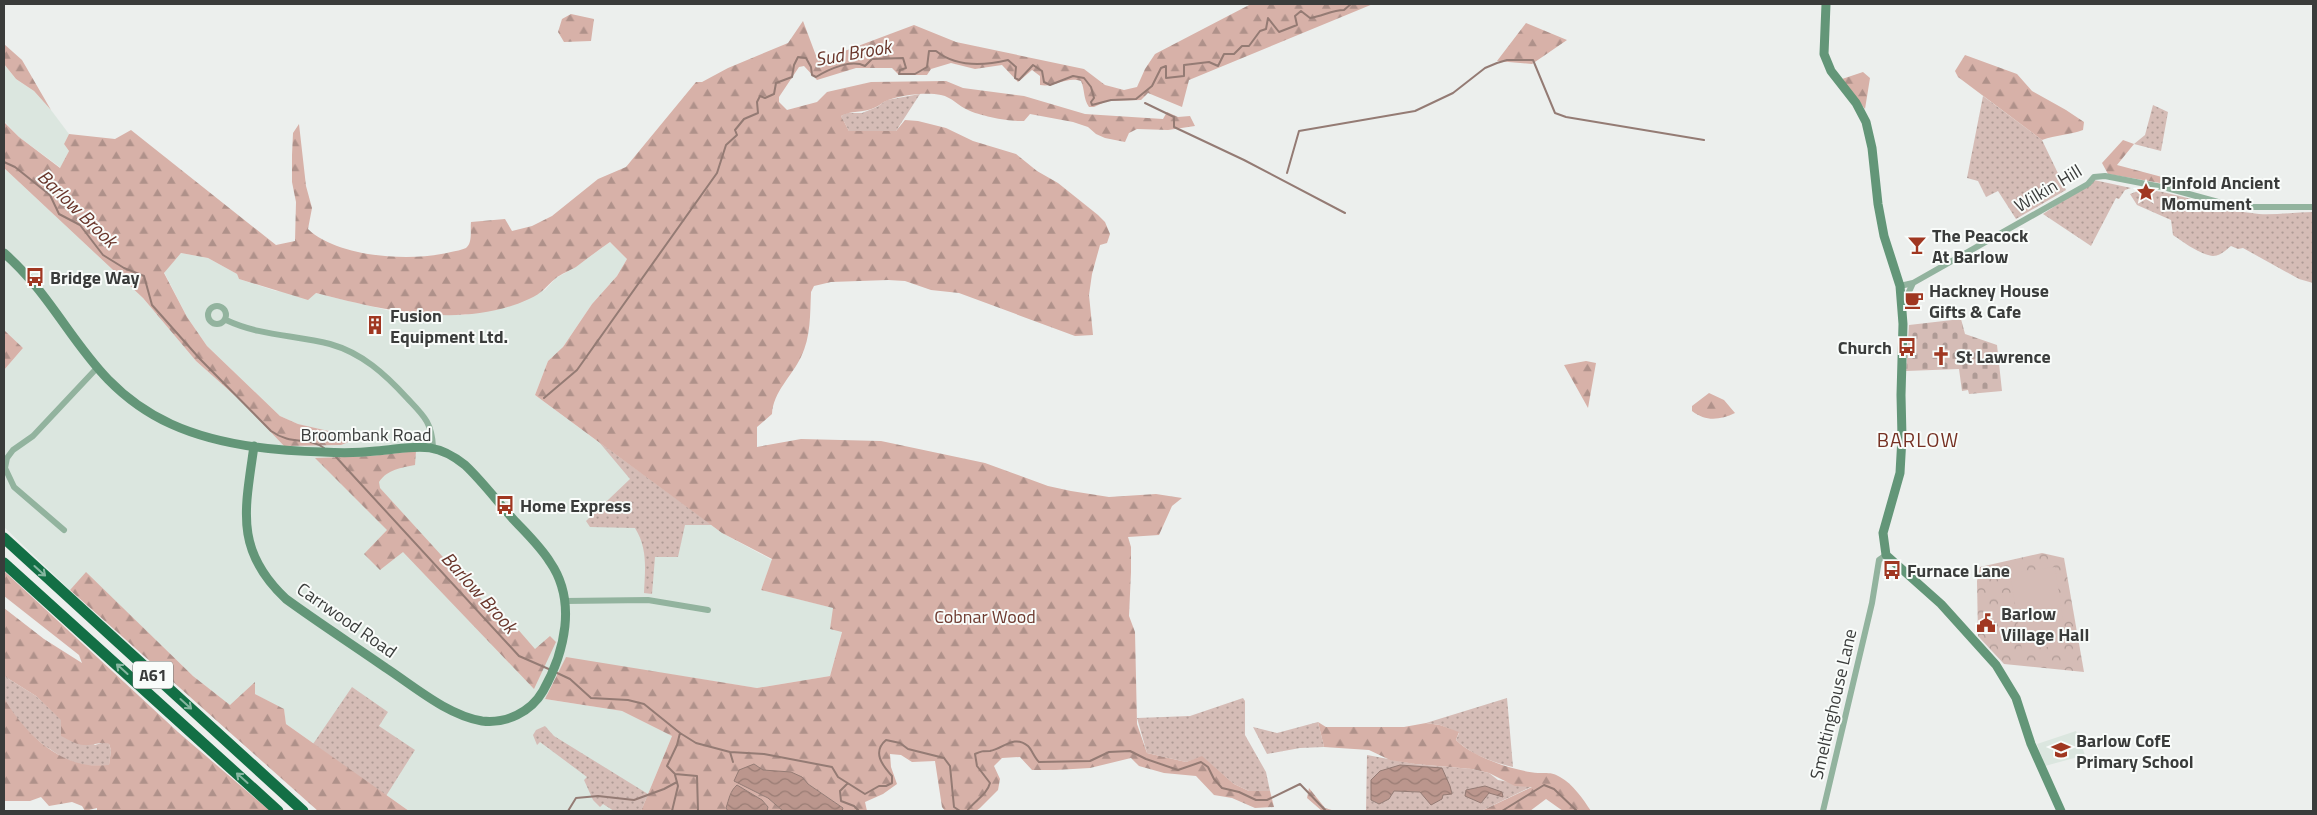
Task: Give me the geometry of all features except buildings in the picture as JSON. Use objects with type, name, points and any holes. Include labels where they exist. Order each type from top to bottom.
[{"type":"highway","name":"A61","points":[[4,538],[303,811]]},
{"type":"highway","name":"A61","points":[[4,562],[278,811]]},
{"type":"street","points":[[1826,4],[1824,54],[1831,71],[1856,103],[1866,122],[1872,148],[1878,204],[1884,236],[1900,286],[1904,324],[1901,464],[1883,532],[1886,555],[1941,604],[1996,665],[2016,698],[2031,744],[2061,811]]},
{"type":"street","name":"Wilkin Hill","points":[[1900,286],[1913,283],[2088,184],[2094,177],[2105,176],[2167,188],[2229,205],[2249,207],[2313,207]]},
{"type":"street","name":"Broombank Road","points":[[4,253],[30,278],[96,369],[130,400],[145,411],[172,425],[206,438],[254,446],[322,452],[433,447],[457,458],[543,552],[557,573],[565,601],[564,638],[548,681],[535,701]]},
{"type":"street","points":[[1902,308],[1913,283]]},
{"type":"street","points":[[226,320],[244,328],[275,336],[329,344],[367,362],[383,372],[424,416],[432,433],[433,447]]},
{"type":"street","points":[[64,530],[14,487],[5,468],[5,457],[33,436],[96,369]]},
{"type":"street","name":"Carrwood Road","points":[[254,446],[246,506],[248,538],[258,564],[268,580],[286,599],[423,692],[467,717],[495,721],[508,719],[521,713],[535,701]]},
{"type":"street","name":"Smeltinghouse Lane","points":[[1823,811],[1872,603],[1879,560],[1886,555]]},
{"type":"street","points":[[565,601],[648,600],[708,610]]},
{"type":"shaded area","points":[[4,64],[16,79],[34,91],[69,134],[64,144],[69,151],[61,168],[19,137],[4,121]]},
{"type":"shaded area","points":[[4,168],[143,298],[196,361],[242,402],[284,446],[341,445],[358,438],[298,424],[280,416],[207,346],[187,317],[164,272],[181,253],[208,258],[237,274],[239,279],[276,291],[315,293],[399,313],[465,315],[545,290],[556,278],[574,268],[610,242],[627,259],[617,276],[592,304],[563,347],[548,361],[535,395],[722,533],[772,560],[761,590],[834,608],[842,631],[830,676],[757,688],[566,658],[545,699],[622,711],[672,736],[641,811],[409,811],[286,724],[284,710],[255,694],[255,683],[231,706],[193,676],[86,573],[70,590],[4,527],[4,370],[23,348],[4,330]]},
{"type":"shaded area","name":"Barlow CofE Primary School","points":[[2076,731],[2085,755],[2045,766],[2037,744]]},
{"type":"green space","name":"Cobnar Wood","points":[[1251,4],[1373,4],[1189,80],[1182,107],[1148,93],[1141,100],[1107,101],[1094,107],[1089,107],[1081,81],[1070,80],[1051,85],[1040,85],[1040,76],[1032,70],[1018,82],[1002,65],[975,69],[951,63],[931,69],[927,75],[899,75],[892,68],[856,68],[817,80],[804,66],[799,67],[779,97],[779,102],[787,110],[817,102],[827,92],[871,82],[946,81],[963,88],[1024,96],[1085,114],[1163,119],[1167,112],[1178,117],[1190,116],[1195,126],[1168,130],[1137,129],[1129,133],[1125,142],[1105,138],[1096,134],[1088,127],[1073,122],[1030,114],[1024,121],[1011,121],[988,116],[968,110],[945,96],[935,94],[914,94],[894,98],[870,110],[841,116],[849,131],[896,131],[905,120],[918,121],[946,128],[973,141],[1016,154],[1037,171],[1058,183],[1098,215],[1105,222],[1110,234],[1107,243],[1100,245],[1092,274],[1089,295],[1093,335],[1075,336],[959,293],[931,290],[905,281],[831,282],[814,286],[811,292],[807,342],[797,364],[779,391],[772,414],[757,427],[757,447],[801,439],[881,441],[985,463],[1048,486],[1071,491],[1109,497],[1156,494],[1182,498],[1172,506],[1159,535],[1128,537],[1131,547],[1129,616],[1135,632],[1137,724],[1147,753],[1186,762],[1202,756],[1234,784],[1249,791],[1270,791],[1274,807],[1255,808],[1232,798],[1214,795],[1196,776],[1164,773],[1139,766],[1131,758],[1090,768],[1032,770],[1020,757],[1002,758],[994,766],[1000,779],[998,790],[976,811],[945,811],[942,807],[935,761],[912,762],[901,755],[890,754],[891,767],[897,784],[883,794],[865,802],[867,811],[842,811],[843,808],[801,777],[763,770],[754,764],[735,781],[768,798],[783,811],[767,811],[768,807],[762,800],[737,785],[726,808],[728,811],[641,811],[672,736],[622,711],[545,699],[566,657],[757,688],[830,676],[842,632],[830,629],[833,608],[761,590],[772,559],[722,533],[535,395],[548,361],[563,347],[592,304],[617,276],[627,259],[610,242],[576,267],[558,277],[534,297],[503,308],[477,314],[450,315],[395,311],[316,293],[308,300],[239,279],[237,274],[208,258],[181,253],[164,273],[187,317],[207,346],[280,416],[298,424],[359,438],[341,445],[284,446],[242,402],[196,361],[143,298],[4,168],[4,122],[19,137],[60,168],[69,151],[64,144],[69,134],[115,139],[131,130],[276,245],[295,241],[296,202],[292,182],[292,155],[293,133],[299,124],[306,186],[312,208],[308,229],[321,239],[356,252],[397,257],[435,255],[466,248],[470,239],[471,222],[505,219],[512,231],[532,226],[552,216],[598,179],[626,167],[696,82],[702,82],[728,68],[788,43],[803,21],[818,61],[914,25],[956,42],[1084,69],[1105,85],[1124,90],[1137,87],[1145,69],[1155,54]]},
{"type":"green space","points":[[571,14],[594,19],[591,41],[564,42],[558,32],[562,19]]},
{"type":"green space","points":[[1526,23],[1567,40],[1532,64],[1497,61]]},
{"type":"green space","points":[[4,44],[22,60],[51,110],[34,91],[16,79],[4,64]]},
{"type":"green space","points":[[1965,55],[2017,74],[2032,91],[2084,122],[2083,130],[2042,140],[1958,77],[1955,71]]},
{"type":"green space","points":[[1863,72],[1870,78],[1865,109],[1842,79]]},
{"type":"green space","points":[[920,94],[896,131],[849,131],[841,116],[847,113],[862,113],[877,107],[887,100]]},
{"type":"green space","points":[[1983,96],[2042,140],[2066,190],[2016,219],[1998,191],[1986,197],[1978,181],[1967,178]]},
{"type":"green space","points":[[2153,105],[2168,112],[2161,151],[2134,144],[2145,135]]},
{"type":"green space","points":[[2123,140],[2134,144],[2117,165],[2162,177],[2160,183],[2108,174],[2102,163]]},
{"type":"green space","points":[[2094,180],[2131,188],[2125,190],[2119,199],[2116,198],[2091,246],[2043,214]]},
{"type":"green space","points":[[2143,189],[2143,194],[2148,195],[2150,190],[2164,192],[2259,214],[2313,212],[2313,283],[2299,279],[2243,248],[2238,249],[2231,246],[2220,254],[2213,256],[2192,248],[2173,235],[2171,220],[2137,205],[2130,194]]},
{"type":"green space","points":[[1961,319],[1965,334],[1997,345],[2002,391],[1969,394],[1968,390],[1962,391],[1959,369],[1906,371],[1909,325]]},
{"type":"green space","points":[[4,330],[23,348],[4,370]]},
{"type":"green space","points":[[1586,361],[1596,363],[1588,408],[1564,365]]},
{"type":"green space","points":[[1709,393],[1724,400],[1735,413],[1713,419],[1697,415],[1692,411],[1692,406]]},
{"type":"green space","points":[[599,442],[712,525],[685,525],[678,557],[655,557],[652,594],[644,593],[644,551],[635,528],[590,527],[586,521],[630,479]]},
{"type":"green space","points":[[416,451],[415,465],[386,474],[379,482],[380,488],[504,624],[509,619],[535,649],[550,636],[556,642],[534,689],[403,552],[380,570],[364,554],[387,530],[315,458],[371,456]]},
{"type":"green space","points":[[2042,553],[2064,558],[2084,672],[2004,664],[1978,636],[1977,581],[1980,567]]},
{"type":"green space","points":[[2055,567],[2067,644],[2022,651],[2010,573]]},
{"type":"green space","points":[[4,571],[178,732],[270,811],[97,811],[97,808],[85,811],[82,806],[72,802],[49,806],[41,797],[30,801],[4,801],[4,698],[18,719],[36,738],[47,747],[70,760],[85,765],[109,765],[111,750],[109,744],[106,743],[81,745],[61,736],[61,720],[36,696],[4,676],[4,608],[44,639],[82,663],[79,655],[4,596]]},
{"type":"green space","points":[[86,572],[193,676],[230,705],[255,682],[255,694],[284,709],[286,724],[409,811],[318,811],[70,590]]},
{"type":"green space","points":[[4,676],[36,696],[62,720],[95,745],[105,742],[109,744],[111,750],[109,766],[82,765],[71,761],[48,748],[37,739],[9,709],[3,697]]},
{"type":"green space","points":[[352,687],[388,712],[379,726],[415,750],[386,796],[313,744]]},
{"type":"green space","points":[[1243,698],[1245,701],[1245,735],[1266,772],[1270,791],[1249,791],[1234,784],[1202,757],[1186,762],[1147,753],[1137,718],[1190,716]]},
{"type":"green space","points":[[1507,698],[1513,767],[1490,760],[1468,750],[1456,740],[1459,733],[1440,725],[1426,723]]},
{"type":"green space","points":[[1318,722],[1324,747],[1300,748],[1267,754],[1253,727],[1277,733]]},
{"type":"green space","points":[[1318,722],[1326,727],[1404,727],[1426,723],[1440,725],[1459,732],[1456,740],[1463,746],[1494,762],[1528,772],[1557,775],[1573,788],[1591,811],[1563,811],[1546,799],[1530,811],[1481,811],[1532,787],[1515,786],[1489,773],[1472,769],[1390,760],[1369,750],[1324,747]]},
{"type":"green space","points":[[545,726],[554,736],[648,794],[641,811],[614,811],[603,804],[600,807],[593,800],[584,780],[587,777],[540,742],[537,745],[533,735],[536,730]]},
{"type":"green space","points":[[1367,755],[1415,764],[1472,769],[1489,773],[1498,780],[1533,786],[1481,811],[1366,811]],"holes":[[[1371,780],[1443,795],[1427,798],[1420,792],[1394,791],[1389,799],[1378,804],[1371,800]]]},
{"type":"green space","points":[[1309,788],[1325,808],[1335,811],[1322,811],[1307,798]]},
{"type":"water","points":[[754,764],[763,770],[791,772],[802,777],[808,784],[843,808],[842,811],[783,811],[768,798],[734,781],[739,770]]},
{"type":"water","points":[[1400,765],[1442,768],[1452,794],[1443,795],[1442,799],[1431,805],[1420,792],[1394,791],[1389,799],[1379,804],[1371,800],[1371,780],[1380,771]]},
{"type":"water","points":[[737,785],[762,800],[768,807],[767,811],[728,811],[726,808],[729,798]]},
{"type":"water","points":[[1485,786],[1502,792],[1503,797],[1489,793],[1481,803],[1465,796],[1466,790]]},
{"type":"waterway","name":"Sud Brook","points":[[544,398],[577,370],[717,173],[726,145],[737,135],[735,130],[744,119],[758,113],[757,102],[760,96],[765,98],[774,94],[776,83],[792,77],[794,65],[798,57],[806,58],[811,67],[812,75],[816,77],[847,64],[865,66],[872,59],[903,58],[906,68],[900,70],[899,74],[915,74],[927,67],[929,51],[936,51],[952,60],[970,64],[1008,60],[1016,67],[1015,78],[1019,80],[1033,65],[1042,71],[1044,82],[1050,85],[1073,76],[1084,78],[1091,87],[1094,98],[1091,102],[1092,105],[1111,100],[1136,99],[1152,86],[1161,68],[1166,66],[1166,78],[1184,76],[1184,65],[1209,62],[1218,66],[1224,54],[1234,54],[1242,46],[1249,46],[1260,31],[1266,29],[1268,18],[1279,32],[1297,25],[1295,16],[1301,11],[1310,18],[1344,10],[1351,4]]},
{"type":"waterway","points":[[1287,173],[1299,131],[1415,111],[1453,93],[1485,68],[1507,60],[1533,60],[1555,113],[1566,117],[1704,140]]},
{"type":"waterway","points":[[1145,103],[1174,117],[1174,127],[1244,160],[1345,213]]},
{"type":"waterway","name":"Barlow Brook","points":[[4,162],[15,167],[50,195],[59,214],[80,225],[103,255],[124,268],[144,276],[152,305],[200,359],[271,431],[279,436],[312,442],[324,448]]},
{"type":"waterway","name":"Barlow Brook","points":[[336,457],[519,656],[551,670]]},
{"type":"waterway","name":"Barlow Brook","points":[[555,672],[570,679],[591,698],[628,700],[644,704],[680,733],[696,743],[730,752],[764,754],[832,767],[838,777],[865,794],[879,786],[886,786],[892,783],[892,776],[882,763],[879,754],[886,740],[900,743],[908,749],[944,758],[950,766],[954,807],[960,811]]},
{"type":"waterway","points":[[680,733],[677,745],[667,766],[675,774],[697,776],[698,811]]},
{"type":"waterway","name":"Barlow Brook","points":[[967,811],[986,791],[990,783],[977,766],[975,754],[982,751],[995,750],[1018,741],[1028,746],[1039,762],[1090,761],[1109,752],[1130,751],[1146,759],[1178,770],[1201,762],[1208,767],[1214,779],[1222,788],[1239,792],[1256,800],[1267,800],[1300,784],[1326,811]]},
{"type":"waterway","points":[[730,752],[733,762]]},
{"type":"waterway","points":[[672,811],[678,786],[675,775]]},
{"type":"waterway","points":[[568,811],[576,798],[598,796],[634,800],[677,782]]},
{"type":"waterway","points":[[847,784],[840,791],[841,801],[854,806],[859,811]]},
{"type":"waterway","name":"Barlow Brook","points":[[1502,811],[1544,785],[1554,789],[1577,811]]},
{"type":"place","name":"Pinfold Ancient Momument","points":[[2146,192]]},
{"type":"place","name":"The Peacock At Barlow","points":[[1917,245]]},
{"type":"place","name":"Bridge Way","points":[[35,277]]},
{"type":"place","name":"Hackney House Gifts & Cafe","points":[[1914,300]]},
{"type":"place","name":"Fusion Equipment Ltd.","points":[[375,325]]},
{"type":"place","name":"Church","points":[[1907,347]]},
{"type":"place","name":"St Lawrence","points":[[1941,356]]},
{"type":"place","name":"Home Express","points":[[505,505]]},
{"type":"place","name":"Furnace Lane","points":[[1892,570]]},
{"type":"place","name":"Barlow Village Hall","points":[[1986,623]]},
{"type":"place","name":"Barlow CofE Primary School","points":[[2061,750]]},
{"type":"district","name":"BARLOW","points":[[1918,439]]}]
